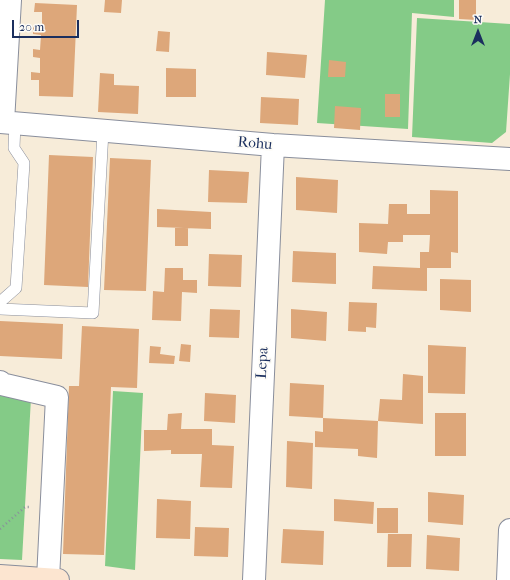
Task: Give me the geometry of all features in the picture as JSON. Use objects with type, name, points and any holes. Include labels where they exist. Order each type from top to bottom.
[{"type":"street","points":[[6,123],[10,0]]},
{"type":"street","name":"Rohu","points":[[6,123],[273,145],[510,159]]},
{"type":"street","name":"Lepa","points":[[254,580],[273,145]]},
{"type":"street","points":[[0,382],[1,384],[57,397],[52,508],[53,580],[0,576]]},
{"type":"street","points":[[508,580],[510,530]]},
{"type":"lane","points":[[0,302],[16,288],[24,162],[14,148],[6,123]]},
{"type":"lane","points":[[0,309],[93,313],[103,131]]},
{"type":"path","points":[[0,529],[25,507],[52,508]]},
{"type":"green space","points":[[325,0],[454,0],[454,17],[412,13],[408,129],[317,123]]},
{"type":"green space","points":[[417,18],[510,24],[510,74],[506,132],[492,143],[412,137]]},
{"type":"green space","points":[[0,390],[31,398],[22,560],[0,559]]},
{"type":"green space","points":[[113,391],[143,393],[135,570],[105,566]]},
{"type":"building","points":[[105,0],[122,0],[121,13],[104,12]]},
{"type":"building","points":[[459,0],[476,0],[476,20],[459,19]]},
{"type":"building","points":[[35,3],[77,5],[73,97],[39,96],[39,80],[31,80],[31,72],[40,73],[40,58],[33,57],[33,49],[40,50],[41,35],[33,34],[33,26],[42,26],[42,12],[34,12]]},
{"type":"building","points":[[158,31],[170,32],[169,52],[156,51]]},
{"type":"building","points":[[267,52],[307,55],[305,78],[266,75]]},
{"type":"building","points":[[329,60],[346,62],[345,77],[328,77]]},
{"type":"building","points":[[166,68],[196,69],[196,97],[166,97]]},
{"type":"building","points":[[100,73],[114,74],[114,85],[139,86],[138,114],[98,112]]},
{"type":"building","points":[[385,94],[400,94],[400,117],[385,117]]},
{"type":"building","points":[[261,97],[299,99],[298,125],[260,123]]},
{"type":"building","points":[[335,106],[361,108],[360,130],[334,128]]},
{"type":"building","points":[[49,155],[93,157],[88,287],[44,285]]},
{"type":"building","points":[[110,158],[151,160],[146,291],[104,290]]},
{"type":"building","points":[[209,170],[249,172],[247,203],[208,202]]},
{"type":"building","points":[[296,177],[338,180],[337,213],[296,210]]},
{"type":"building","points":[[430,190],[458,191],[458,253],[451,252],[451,268],[427,268],[427,291],[372,289],[373,266],[420,268],[420,252],[429,252],[430,235],[403,235],[403,242],[388,242],[387,254],[359,252],[359,223],[388,224],[389,204],[407,204],[407,214],[430,214]]},
{"type":"building","points":[[157,209],[211,212],[211,229],[157,227]]},
{"type":"building","points":[[175,228],[188,228],[188,246],[175,246]]},
{"type":"building","points":[[293,251],[336,253],[336,284],[292,282]]},
{"type":"building","points":[[209,254],[242,255],[241,287],[208,286]]},
{"type":"building","points":[[165,268],[183,268],[183,280],[197,280],[197,293],[182,292],[181,321],[152,320],[153,291],[164,292]]},
{"type":"building","points":[[440,279],[471,280],[471,312],[440,310]]},
{"type":"building","points":[[349,302],[377,303],[376,328],[366,327],[366,332],[348,331]]},
{"type":"building","points":[[210,309],[240,310],[239,338],[209,337]]},
{"type":"building","points":[[291,309],[327,312],[326,341],[291,338]]},
{"type":"building","points":[[0,321],[63,324],[62,359],[0,356]]},
{"type":"building","points":[[82,326],[139,329],[137,388],[111,387],[104,555],[63,554],[69,386],[79,386]]},
{"type":"building","points":[[181,344],[191,345],[190,362],[179,361]]},
{"type":"building","points":[[428,345],[466,347],[465,394],[428,393]]},
{"type":"building","points":[[150,346],[161,347],[160,354],[175,356],[174,364],[149,363]]},
{"type":"building","points":[[403,374],[423,376],[423,424],[378,421],[380,399],[402,400]]},
{"type":"building","points":[[290,383],[324,385],[323,418],[289,416]]},
{"type":"building","points":[[205,393],[236,395],[235,423],[204,421]]},
{"type":"building","points":[[182,413],[181,429],[212,429],[212,445],[234,446],[232,488],[200,487],[202,454],[171,454],[171,450],[144,451],[144,430],[167,430],[168,414]]},
{"type":"building","points":[[435,413],[466,413],[466,456],[435,456]]},
{"type":"building","points":[[323,418],[378,421],[377,458],[358,456],[358,449],[315,447],[315,431],[323,432]]},
{"type":"building","points":[[287,441],[313,443],[312,489],[286,487]]},
{"type":"building","points":[[428,492],[464,495],[463,525],[428,522]]},
{"type":"building","points":[[157,499],[191,501],[190,539],[156,538]]},
{"type":"building","points":[[334,499],[374,502],[373,524],[334,521]]},
{"type":"building","points":[[377,508],[398,508],[398,533],[377,533]]},
{"type":"building","points":[[195,527],[229,528],[228,557],[194,556]]},
{"type":"building","points":[[283,529],[324,531],[323,565],[281,563]]},
{"type":"building","points":[[388,534],[412,534],[411,567],[387,567]]},
{"type":"building","points":[[427,535],[460,538],[459,571],[426,569]]}]
